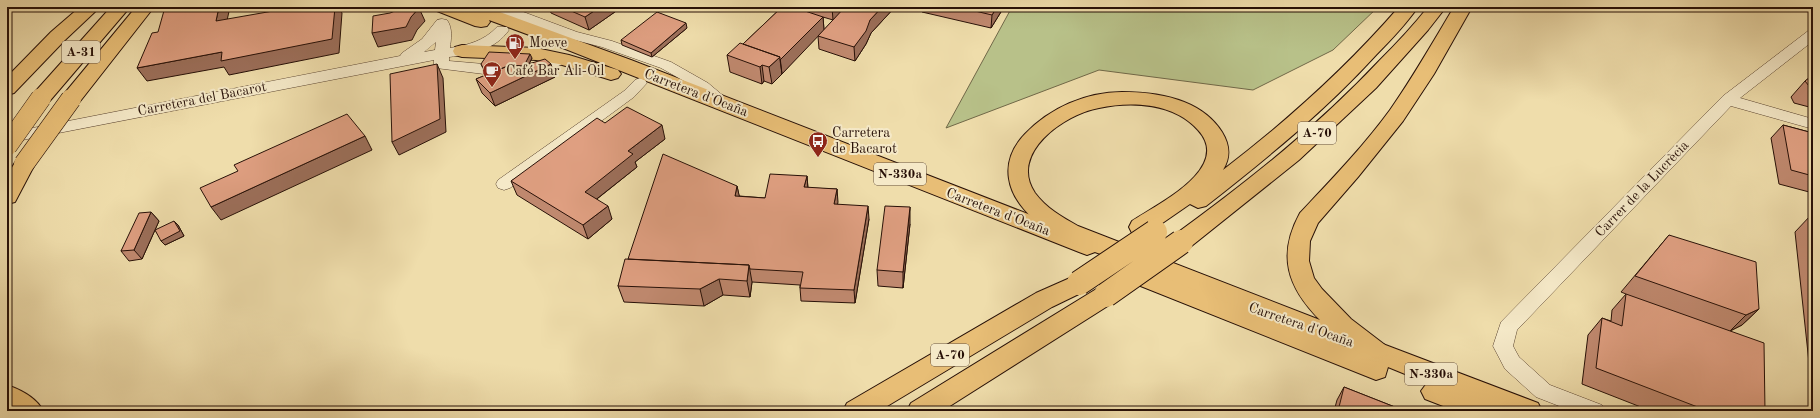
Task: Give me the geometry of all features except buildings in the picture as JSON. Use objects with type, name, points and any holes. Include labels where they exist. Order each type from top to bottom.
[{"type":"main road","points":[[7,89],[58,36],[91,7]]},
{"type":"main road","name":"A-31","points":[[7,146],[41,98],[121,7]]},
{"type":"main road","name":"A-31","points":[[7,196],[24,164],[71,99],[93,69],[144,7]]},
{"type":"main road","points":[[93,69],[159,7]]},
{"type":"main road","points":[[429,7],[442,15]]},
{"type":"main road","points":[[460,7],[500,24],[502,30],[514,29],[658,84],[703,96]]},
{"type":"main road","name":"Carretera d'Ocaña","points":[[469,7],[725,104],[1052,233],[1274,317],[1376,352],[1529,411]]},
{"type":"main road","name":"A-70","points":[[856,411],[1044,300],[1071,280],[1148,230],[1261,152],[1321,101],[1351,72],[1410,7]]},
{"type":"main road","name":"A-70","points":[[920,411],[1060,325],[1106,294],[1181,242],[1281,166],[1337,116],[1380,73],[1437,7]]},
{"type":"main road","points":[[1376,352],[1337,322],[1318,304],[1304,283],[1297,261],[1298,243],[1302,230],[1308,219],[1371,147],[1411,94],[1463,7]]},
{"type":"main road","name":"Carretera d'Ocaña","points":[[442,15],[502,30],[1485,411]]},
{"type":"main road","points":[[462,51],[536,54],[562,60],[640,83]]},
{"type":"main road","points":[[1148,230],[1208,176],[1215,166],[1219,154],[1218,143],[1210,130],[1198,118],[1184,109],[1164,102],[1142,98],[1120,98],[1091,103],[1071,110],[1047,123],[1022,150],[1018,163],[1018,178],[1025,194],[1035,208],[1069,231],[1276,311],[1333,336]]},
{"type":"main road","points":[[944,411],[990,384],[1060,325]]},
{"type":"main road","points":[[7,396],[30,411]]},
{"type":"street","points":[[497,7],[572,35],[607,44],[666,65],[703,86],[725,104]]},
{"type":"street","points":[[442,15],[444,34],[441,65],[471,69],[543,68],[562,60]]},
{"type":"street","name":"Carretera del Bacarot","points":[[398,61],[426,44],[436,34],[442,15]]},
{"type":"street","name":"Carretera del Bacarot","points":[[7,138],[398,61],[462,51],[494,39],[502,30]]},
{"type":"street","name":"Carretera del Bacarot","points":[[442,53],[479,36],[502,30]]},
{"type":"street","name":"Carrer de la Lucrècia","points":[[1595,411],[1543,391],[1512,363],[1503,346],[1508,327],[1728,100],[1813,34]]},
{"type":"street","points":[[504,184],[629,94],[640,83]]},
{"type":"street","points":[[1728,100],[1813,124]]},
{"type":"green space","points":[[1012,7],[1378,7],[1333,50],[1253,90],[1099,70],[946,128]]},
{"type":"place","name":"Moeve","points":[[515,60]]},
{"type":"place","name":"Café Bar Ali-Oil","points":[[492,88]]},
{"type":"place","name":"Carretera de Bacarot","points":[[818,158]]}]
